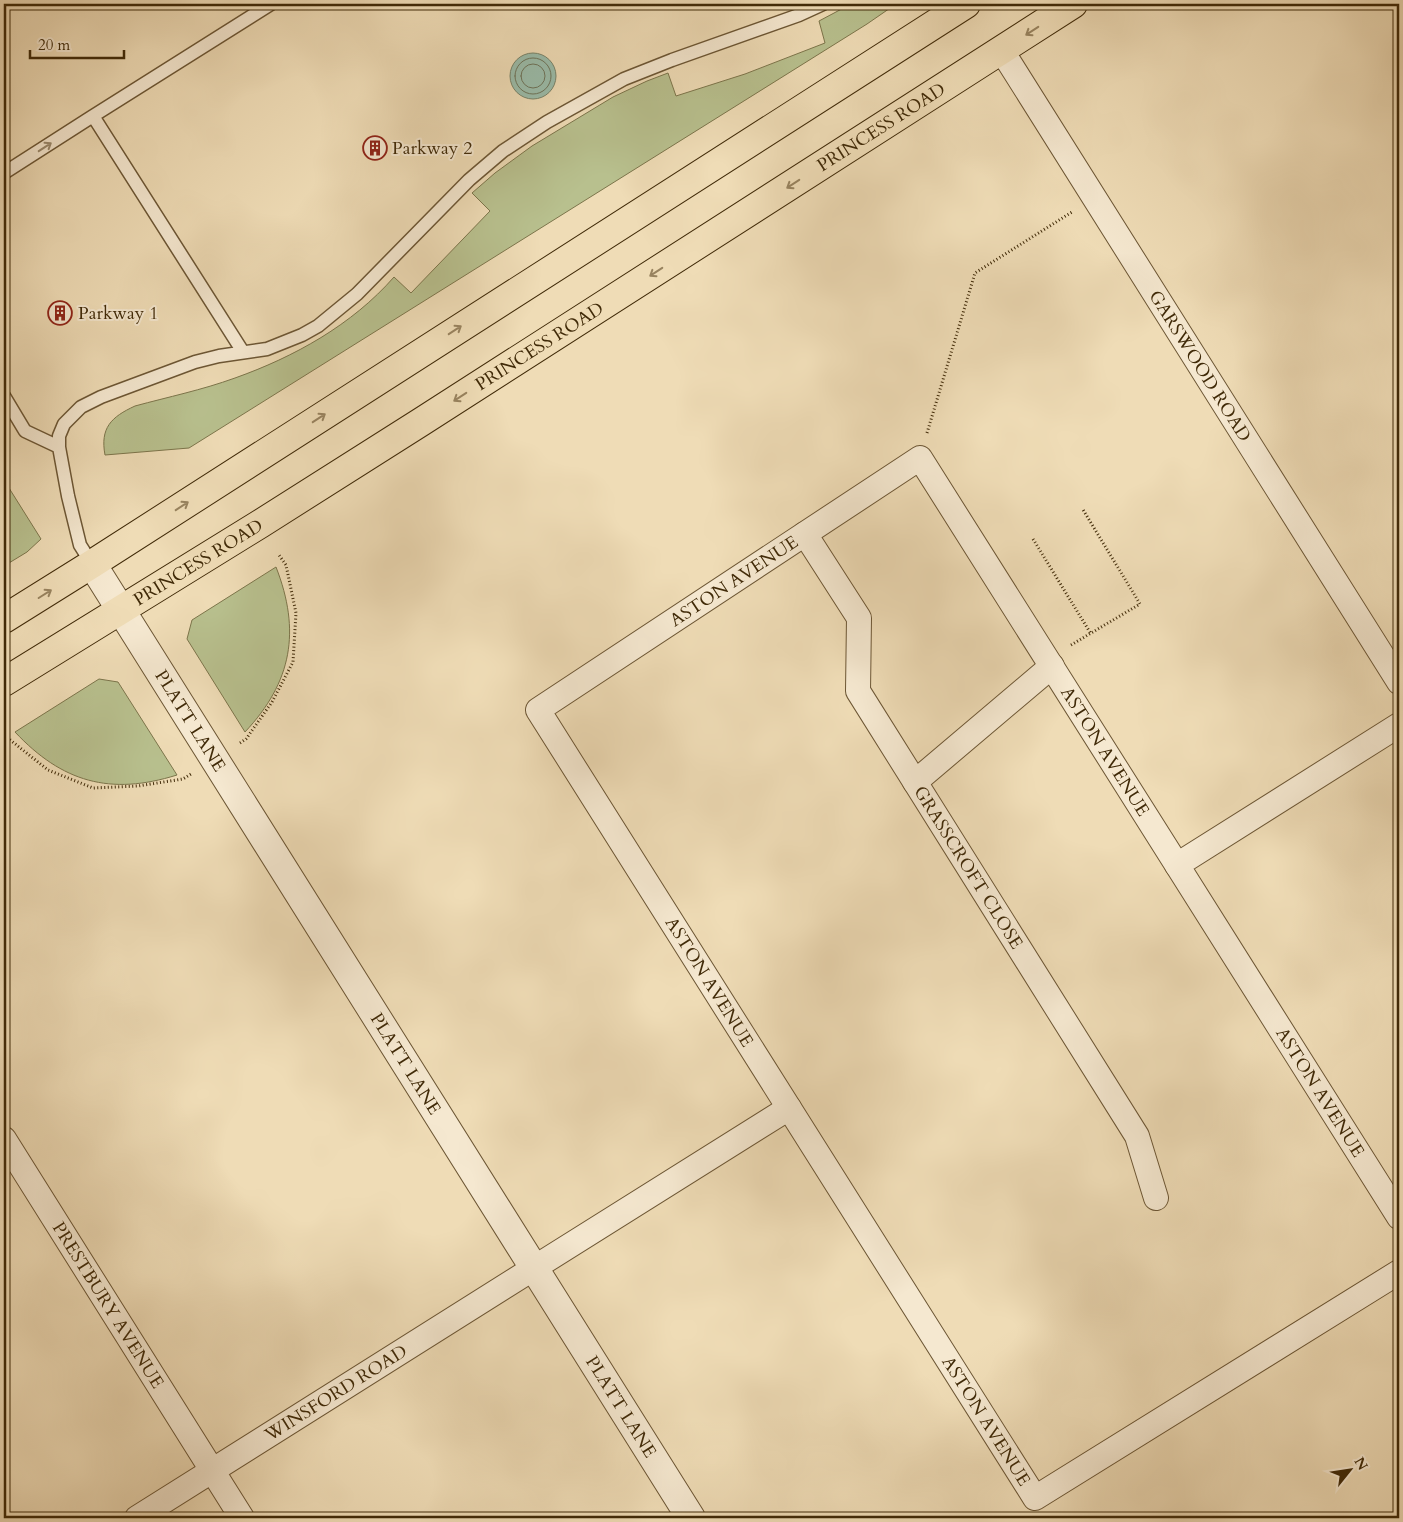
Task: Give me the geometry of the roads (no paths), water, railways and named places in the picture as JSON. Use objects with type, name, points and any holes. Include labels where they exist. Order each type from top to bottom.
[{"type":"highway","points":[[4,619],[966,4]]},
{"type":"highway","name":"PRINCESS ROAD","points":[[4,682],[422,422],[1073,4]]},
{"type":"street","name":"GARSWOOD ROAD","points":[[1002,51],[1399,682]]},
{"type":"street","name":"ASTON AVENUE","points":[[1399,1217],[920,458],[538,710],[1035,1498],[1399,1272]]},
{"type":"street","name":"GRASSCROFT CLOSE","points":[[805,534],[859,618],[858,692],[1137,1136],[1156,1198]]},
{"type":"street","name":"PLATT LANE","points":[[92,564],[691,1518]]},
{"type":"street","points":[[915,782],[1049,663]]},
{"type":"street","points":[[1177,865],[1399,725]]},
{"type":"street","points":[[534,1268],[789,1108]]},
{"type":"street","name":"PRESTBURY AVENUE","points":[[4,1139],[242,1518]]},
{"type":"street","name":"WINSFORD ROAD","points":[[137,1518],[534,1268]]},
{"type":"lane","points":[[4,173],[271,4]]},
{"type":"lane","points":[[92,564],[80,545],[59,447],[59,436],[64,424],[81,407],[92,400],[195,362],[267,348],[302,335],[318,326],[357,294],[469,180],[503,151],[547,122],[624,79],[799,15],[823,4]]},
{"type":"lane","points":[[94,116],[243,352]]},
{"type":"lane","points":[[4,396],[25,431],[59,447]]},
{"type":"water","points":[[528,53],[538,53],[550,59],[555,67],[555,85],[550,93],[542,98],[528,99],[520,96],[513,89],[510,81],[510,71],[513,63],[520,56]]},
{"type":"place","name":"Parkway 2","points":[[375,148]]},
{"type":"place","name":"Parkway 1","points":[[60,313]]}]
